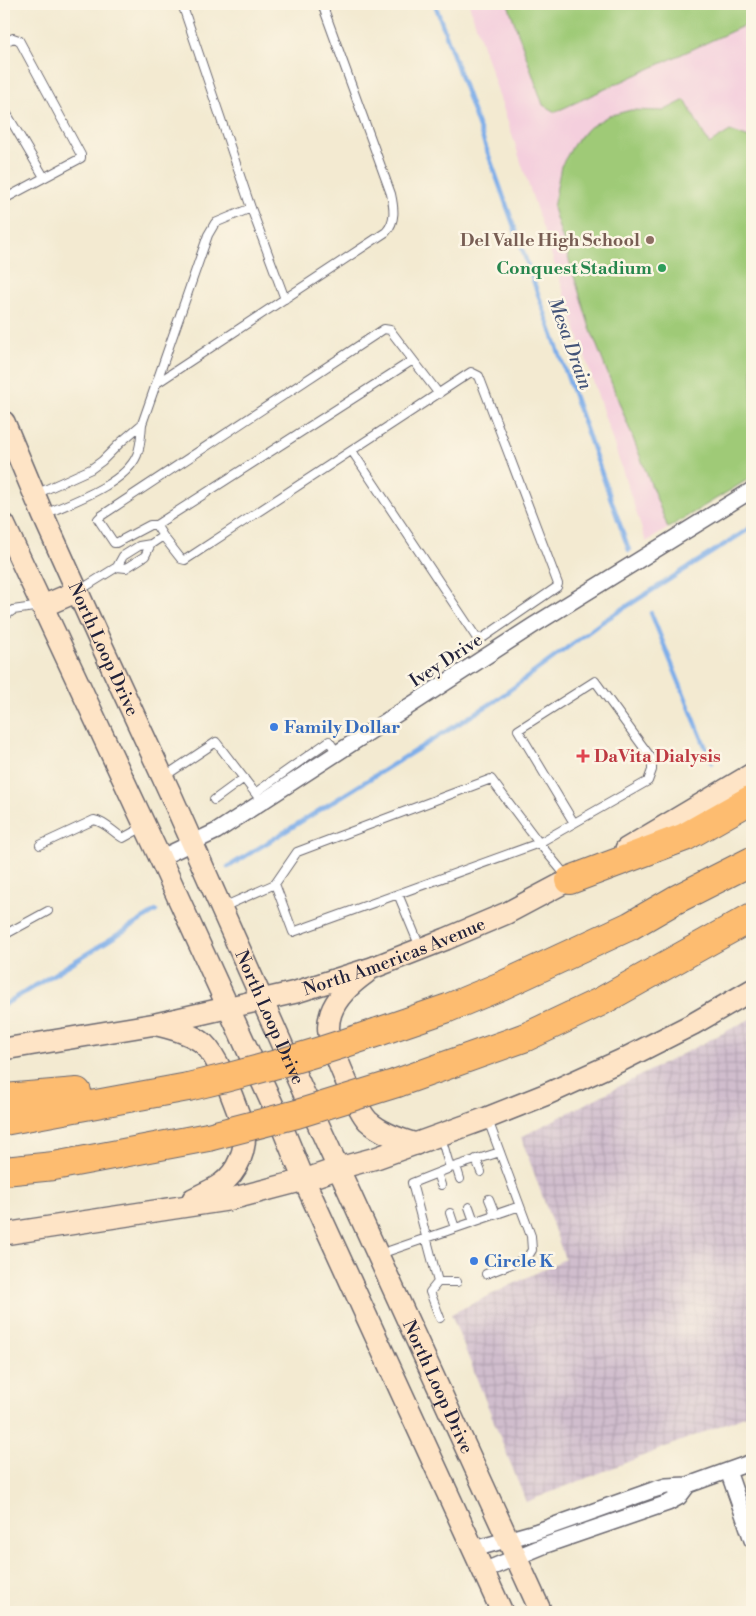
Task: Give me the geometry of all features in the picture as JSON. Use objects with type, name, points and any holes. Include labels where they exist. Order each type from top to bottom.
[{"type":"highway","points":[[570,880],[685,837],[752,799]]},
{"type":"highway","points":[[4,1121],[188,1087],[237,1076],[306,1057],[448,1008],[630,926],[675,900],[752,861]]},
{"type":"highway","points":[[4,1171],[54,1166],[208,1137],[296,1114],[397,1083],[526,1037],[600,1002],[752,917]]},
{"type":"highway","points":[[4,1098],[76,1092],[134,1096]]},
{"type":"main road","name":"North Loop Drive","points":[[4,422],[43,515],[541,1612]]},
{"type":"main road","name":"North Loop Drive","points":[[4,524],[160,858],[260,1077],[304,1180],[502,1612]]},
{"type":"main road","points":[[42,606],[78,591]]},
{"type":"main road","name":"North Americas Avenue","points":[[4,1049],[156,1024],[296,992],[372,968],[507,913],[647,837],[752,774]]},
{"type":"main road","points":[[372,968],[346,989],[335,1004],[331,1014],[329,1034],[358,1107],[366,1119],[378,1129],[416,1144]]},
{"type":"main road","points":[[4,1234],[227,1200],[304,1180],[376,1158],[547,1094],[622,1060],[693,1024],[752,990]]},
{"type":"main road","points":[[156,1024],[183,1032],[202,1043],[208,1049],[219,1068],[244,1128],[245,1137],[242,1153],[232,1174],[215,1188],[178,1208]]},
{"type":"street","name":"Ivey Drive","points":[[160,858],[217,831],[258,797],[337,753],[534,625],[752,490]]},
{"type":"street","points":[[483,1571],[534,1532],[666,1486],[688,1485],[752,1462]]},
{"type":"street","points":[[728,1471],[752,1540]]},
{"type":"street","points":[[474,1549],[512,1548],[546,1544],[668,1503],[679,1497],[688,1485]]},
{"type":"street","points":[[620,1502],[626,1518]]},
{"type":"lane","points":[[182,4],[284,299]]},
{"type":"lane","points":[[157,382],[386,232],[392,226],[394,206],[391,194],[322,4]]},
{"type":"lane","points":[[4,44],[13,38],[19,40],[81,156],[81,158],[4,199]]},
{"type":"lane","points":[[4,109],[44,177]]},
{"type":"lane","points":[[43,515],[114,481],[137,455],[142,424],[208,235],[215,224],[251,208]]},
{"type":"lane","points":[[413,360],[156,525],[150,525],[114,543],[98,519],[384,329],[390,330],[413,360],[438,394]]},
{"type":"lane","points":[[156,525],[180,559],[185,560],[352,450],[438,394],[471,372],[479,376],[558,584],[557,588],[484,637],[476,637],[352,450]]},
{"type":"lane","points":[[34,495],[91,469],[142,424]]},
{"type":"lane","points":[[78,591],[117,567],[123,556],[139,546],[151,544],[164,536]]},
{"type":"lane","points":[[117,567],[126,568],[145,556],[151,544]]},
{"type":"lane","points":[[4,617],[13,610],[42,606]]},
{"type":"lane","points":[[275,884],[293,932],[539,843],[648,781],[652,770],[652,759],[595,681],[518,730],[574,823]]},
{"type":"lane","points":[[163,778],[216,742],[258,797]]},
{"type":"lane","points":[[214,800],[244,778]]},
{"type":"lane","points":[[222,908],[275,884],[298,852],[491,779],[539,843],[570,880]]},
{"type":"lane","points":[[40,845],[94,820],[101,822],[113,833],[123,838],[145,826]]},
{"type":"lane","points":[[398,894],[421,949]]},
{"type":"lane","points":[[4,935],[48,911]]},
{"type":"lane","points":[[486,1274],[527,1258],[532,1250],[531,1236],[487,1118]]},
{"type":"lane","points":[[441,1135],[453,1167],[460,1179]]},
{"type":"lane","points":[[438,1282],[412,1183],[500,1152]]},
{"type":"lane","points":[[476,1159],[481,1172]]},
{"type":"lane","points":[[437,1173],[441,1186]]},
{"type":"lane","points":[[489,1199],[495,1214]]},
{"type":"lane","points":[[469,1206],[474,1221]]},
{"type":"lane","points":[[378,1255],[520,1206]]},
{"type":"lane","points":[[450,1213],[455,1228]]},
{"type":"lane","points":[[438,1282],[457,1282]]},
{"type":"lane","points":[[438,1282],[430,1292],[440,1318]]},
{"type":"shaded area","name":"Del Valle High School","points":[[469,4],[752,4],[752,477],[646,542]]},
{"type":"shaded area","points":[[752,1018],[752,1413],[526,1502],[451,1314],[565,1259],[521,1137]]},
{"type":"green space","points":[[508,4],[752,4],[752,22],[555,112],[543,105]]},
{"type":"green space","name":"Conquest Stadium","points":[[685,100],[709,144],[730,131],[752,139],[752,477],[668,528],[590,328],[553,208],[561,166],[574,144],[587,129],[608,116],[631,110],[663,111]]},
{"type":"waterway","name":"Mesa Drain","points":[[435,4],[629,550]]},
{"type":"waterway","points":[[228,867],[495,701],[602,622],[752,527]]},
{"type":"waterway","name":"Mesa Drain","points":[[651,613],[712,763]]},
{"type":"waterway","points":[[4,1005],[156,911]]},
{"type":"place","name":"Del Valle High School","points":[[650,240]]},
{"type":"place","name":"Conquest Stadium","points":[[662,268]]},
{"type":"place","name":"Family Dollar","points":[[274,727]]},
{"type":"place","name":"DaVita Dialysis","points":[[583,756]]},
{"type":"place","name":"Circle K","points":[[474,1261]]}]
